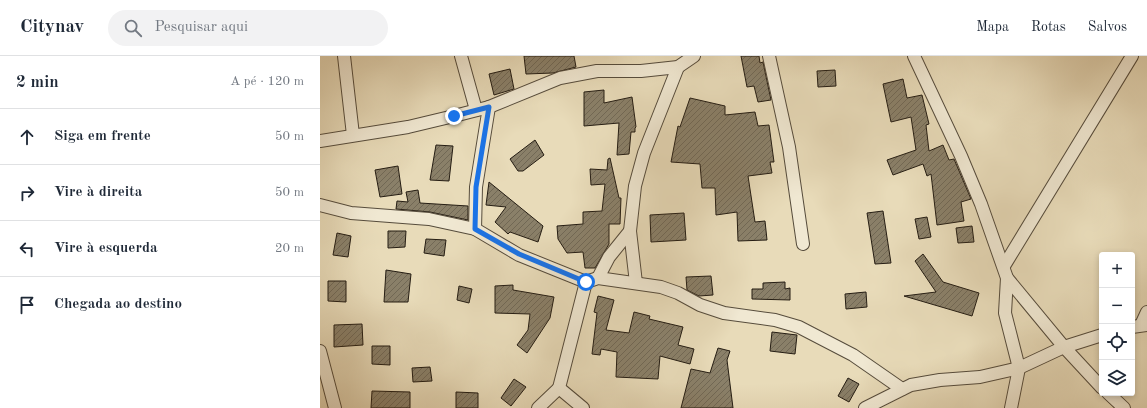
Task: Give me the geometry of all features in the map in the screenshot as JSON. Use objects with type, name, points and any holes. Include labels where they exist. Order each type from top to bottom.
[{"type":"street","points":[[344,56],[353,135]]},
{"type":"street","points":[[460,56],[476,110]]},
{"type":"street","points":[[320,141],[408,127],[489,107],[560,78],[597,71],[641,71],[678,67],[694,56]]},
{"type":"street","points":[[769,56],[789,147],[803,244]]},
{"type":"street","points":[[914,56],[961,156],[1005,272],[1064,347],[1099,385]]},
{"type":"street","points":[[1011,408],[1019,368],[1005,313],[1005,272],[1132,56]]},
{"type":"street","points":[[636,284],[630,231],[635,186],[644,153],[678,67]]},
{"type":"street","points":[[475,229],[476,187],[489,107]]},
{"type":"street","points":[[320,205],[351,212],[429,219],[475,229],[519,254],[586,282],[598,278],[661,287],[678,293],[700,305],[724,313],[775,320],[799,326],[853,355],[902,389]]},
{"type":"street","points":[[598,278],[609,257],[630,231]]},
{"type":"street","points":[[538,408],[559,388],[586,282]]},
{"type":"street","points":[[1140,326],[1147,312]]},
{"type":"street","points":[[865,408],[911,385],[940,380],[980,377],[1019,368],[1064,347],[1099,336]]},
{"type":"street","points":[[320,351],[335,408]]},
{"type":"street","points":[[559,388],[583,408]]},
{"type":"street","points":[[1111,396],[1124,408]]},
{"type":"building","points":[[524,56],[574,56],[576,67],[553,73],[526,74]]},
{"type":"building","points":[[741,56],[759,56],[760,63],[763,62],[771,100],[758,102],[754,86],[747,87]]},
{"type":"building","points":[[510,69],[514,89],[494,95],[489,74]]},
{"type":"building","points":[[835,70],[836,86],[818,87],[817,71]]},
{"type":"building","points":[[903,79],[907,98],[922,95],[929,124],[926,125],[929,151],[943,145],[949,160],[954,159],[971,199],[961,202],[964,221],[937,225],[931,174],[927,176],[923,164],[893,175],[887,160],[916,150],[911,117],[891,122],[883,84]]},
{"type":"building","points":[[604,90],[604,103],[632,97],[636,127],[635,132],[631,132],[629,154],[617,155],[619,123],[584,126],[584,92]]},
{"type":"building","points":[[690,98],[725,106],[725,115],[755,112],[758,126],[769,125],[774,162],[770,162],[772,173],[748,176],[755,222],[765,221],[767,240],[738,241],[737,212],[716,215],[715,188],[702,188],[700,164],[671,162],[678,126],[680,127]]},
{"type":"building","points":[[535,140],[544,155],[523,171],[518,171],[510,159]]},
{"type":"building","points":[[436,145],[453,146],[449,181],[430,180]]},
{"type":"building","points":[[610,158],[619,198],[621,198],[620,224],[609,224],[609,244],[595,268],[585,268],[583,252],[567,253],[558,239],[557,226],[583,224],[583,212],[602,211],[605,184],[591,185],[590,169],[607,170],[608,159]]},
{"type":"building","points":[[398,166],[402,194],[380,197],[375,170]]},
{"type":"building","points":[[489,182],[543,226],[538,242],[510,232],[508,234],[495,222],[506,207],[486,205]]},
{"type":"building","points":[[418,190],[420,203],[468,206],[468,220],[430,212],[396,209],[397,201],[408,202],[406,192]]},
{"type":"building","points":[[883,211],[891,263],[875,264],[867,213]]},
{"type":"building","points":[[684,213],[686,240],[651,242],[650,215]]},
{"type":"building","points":[[927,217],[931,237],[919,239],[915,219]]},
{"type":"building","points":[[972,226],[974,242],[958,243],[956,228]]},
{"type":"building","points":[[388,231],[406,231],[405,247],[388,248]]},
{"type":"building","points":[[337,233],[351,236],[348,257],[333,255]]},
{"type":"building","points":[[426,239],[446,240],[444,256],[424,253]]},
{"type":"building","points":[[923,254],[943,282],[979,293],[972,316],[904,296],[936,292],[915,261]]},
{"type":"building","points":[[386,270],[411,274],[408,302],[384,302]]},
{"type":"building","points":[[711,276],[713,295],[699,296],[687,290],[686,277]]},
{"type":"building","points":[[328,281],[346,281],[346,302],[328,301]]},
{"type":"building","points":[[785,282],[785,289],[790,288],[790,300],[752,299],[752,289],[763,289],[763,283]]},
{"type":"building","points":[[513,285],[513,290],[554,297],[550,318],[527,353],[517,345],[528,330],[530,314],[495,313],[495,286]]},
{"type":"building","points":[[459,286],[472,289],[469,303],[457,300]]},
{"type":"building","points":[[866,292],[867,307],[846,309],[845,294]]},
{"type":"building","points":[[598,296],[614,300],[606,330],[629,333],[634,312],[650,316],[649,319],[683,327],[678,345],[694,349],[690,364],[660,356],[658,379],[616,377],[617,352],[601,349],[600,355],[592,354],[597,313],[594,312]]},
{"type":"building","points":[[362,324],[363,345],[334,347],[334,325]]},
{"type":"building","points":[[772,332],[797,335],[795,354],[770,351]]},
{"type":"building","points":[[372,346],[390,346],[390,365],[372,364]]},
{"type":"building","points":[[718,348],[730,351],[727,360],[733,408],[681,408],[691,369],[710,373]]},
{"type":"building","points":[[430,367],[432,381],[413,382],[412,368]]},
{"type":"building","points":[[848,378],[859,384],[849,402],[838,396]]},
{"type":"building","points":[[514,379],[526,387],[511,406],[501,398]]},
{"type":"building","points":[[372,391],[410,392],[410,408],[371,408]]},
{"type":"building","points":[[456,392],[478,393],[478,408],[456,408]]},
{"type":"route","points":[[454,116],[489,107],[476,187],[475,229],[519,254],[552,270],[586,282]]}]
